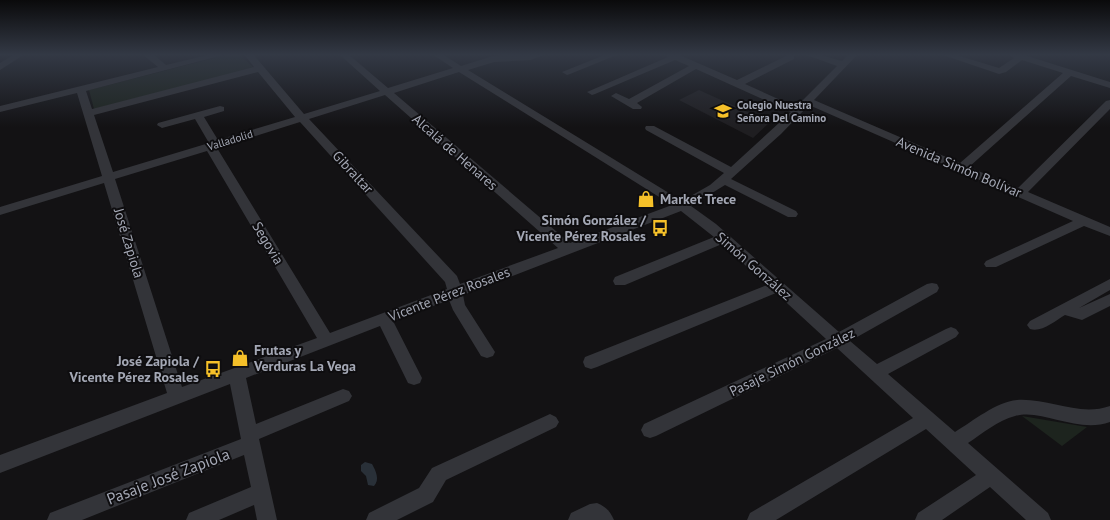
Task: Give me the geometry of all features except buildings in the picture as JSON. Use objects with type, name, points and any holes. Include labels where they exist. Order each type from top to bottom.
[{"type":"street","points":[[0,109],[123,78]]},
{"type":"street","points":[[89,113],[223,78]]},
{"type":"street","name":"Gibraltar","points":[[270,78],[302,118],[452,280],[458,306],[487,352]]},
{"type":"street","name":"Alcalá de Henares","points":[[370,78],[568,249]]},
{"type":"street","name":"Valladolid","points":[[0,211],[430,78]]},
{"type":"street","name":"Simón González","points":[[475,78],[682,206],[724,238],[1041,520]]},
{"type":"street","points":[[592,92],[622,78]]},
{"type":"street","points":[[616,96],[633,105],[676,78]]},
{"type":"street","points":[[724,78],[798,112]]},
{"type":"street","points":[[737,84],[748,78]]},
{"type":"street","name":"Vicente Pérez Rosales","points":[[0,464],[682,206],[714,188],[798,112],[831,78]]},
{"type":"street","points":[[961,168],[1063,78]]},
{"type":"street","points":[[1089,78],[1110,85]]},
{"type":"street","name":"José Zapiola","points":[[81,89],[177,397]]},
{"type":"street","name":"Avenida Simón Bolívar","points":[[808,101],[1110,232]]},
{"type":"street","points":[[1020,193],[1110,103]]},
{"type":"street","points":[[162,125],[220,109]]},
{"type":"street","name":"Segovia","points":[[198,115],[213,145],[326,340]]},
{"type":"street","points":[[650,128],[792,214]]},
{"type":"street","points":[[991,264],[1084,221]]},
{"type":"street","points":[[620,281],[724,238]]},
{"type":"street","points":[[1035,325],[1110,284]]},
{"type":"street","points":[[591,362],[778,286]]},
{"type":"street","name":"Pasaje Simón González","points":[[650,430],[838,340],[932,288]]},
{"type":"street","points":[[1062,309],[1082,314],[1110,299]]},
{"type":"street","points":[[384,318],[414,378]]},
{"type":"street","points":[[875,373],[951,333]]},
{"type":"street","points":[[237,375],[267,520]]},
{"type":"street","name":"Pasaje José Zapiola","points":[[57,520],[250,440],[344,396]]},
{"type":"street","points":[[954,442],[1012,408],[1026,407],[1092,418],[1106,417],[1110,414]]},
{"type":"street","points":[[757,520],[927,419]]},
{"type":"street","points":[[376,520],[426,495],[439,474],[550,422]]},
{"type":"street","points":[[925,520],[991,476]]},
{"type":"street","points":[[196,520],[261,492]]},
{"type":"street","points":[[578,520],[597,513],[604,520]]},
{"type":"shaded area","points":[[135,78],[214,78],[94,109],[89,90]]},
{"type":"shaded area","name":"Colegio Nuestra Señora Del Camino","points":[[699,90],[770,122],[753,138],[679,100]]},
{"type":"shaded area","points":[[1022,416],[1087,427],[1062,446]]},
{"type":"shaded area","points":[[365,462],[372,464],[376,472],[377,481],[374,486],[368,485],[366,476],[361,471],[361,465]]},
{"type":"place","name":"Colegio Nuestra Señora Del Camino","points":[[723,111]]},
{"type":"place","name":"Market Trece","points":[[646,199]]},
{"type":"place","name":"Simón González / Vicente Pérez Rosales","points":[[660,228]]},
{"type":"place","name":"Frutas y Verduras La Vega","points":[[240,358]]},
{"type":"place","name":"José Zapiola / Vicente Pérez Rosales","points":[[213,369]]}]
